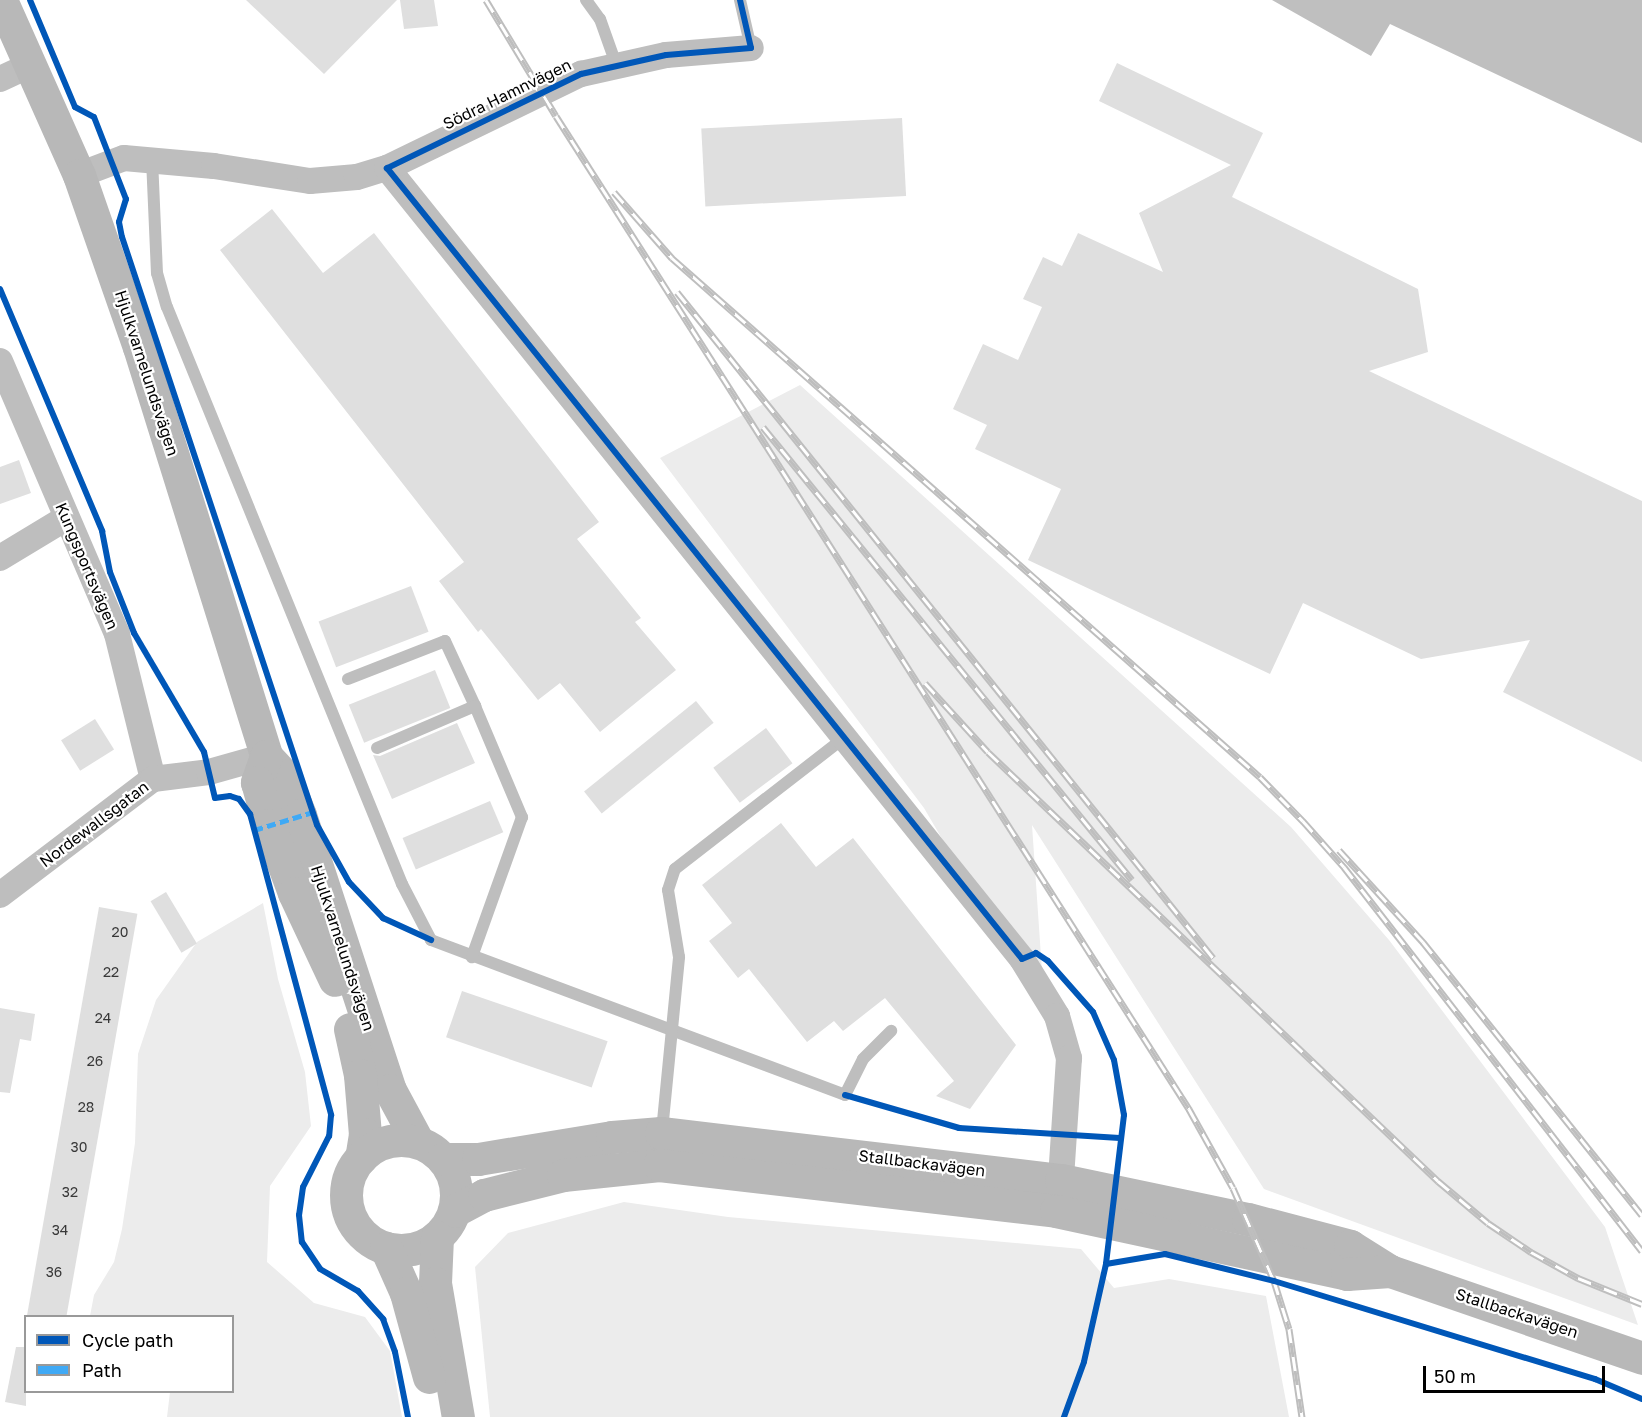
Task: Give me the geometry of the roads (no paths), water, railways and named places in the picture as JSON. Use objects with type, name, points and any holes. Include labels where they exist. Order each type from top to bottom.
[{"type":"street","name":"Hjulkvarnelundsvägen","points":[[2,0],[79,175],[139,347],[266,756],[284,775],[300,815],[390,1090],[430,1150]]},
{"type":"street","name":"Södra Hamnvägen","points":[[79,175],[124,158],[152,159],[310,181],[357,177],[387,168],[540,91],[616,64],[666,55],[751,48]]},
{"type":"street","points":[[0,79],[32,64]]},
{"type":"street","points":[[387,168],[1022,959],[1056,1016],[1069,1058],[1061,1180]]},
{"type":"street","name":"Kungsportsvägen","points":[[0,361],[117,634],[153,778]]},
{"type":"street","points":[[0,558],[66,518]]},
{"type":"street","name":"Hjulkvarnelundsvägen","points":[[266,756],[257,782],[269,825],[294,893],[328,962],[352,1035],[365,1134],[361,1158]]},
{"type":"street","name":"Nordewallsgatan","points":[[0,895],[153,778],[209,772],[266,756]]},
{"type":"street","name":"Stallbackavägen","points":[[430,1150],[478,1159],[612,1137],[660,1149],[1056,1211],[1347,1274],[1390,1271]]},
{"type":"street","points":[[446,1224],[414,1249],[386,1248],[364,1236],[347,1208],[349,1176],[361,1158],[388,1142],[430,1150],[456,1185],[435,1283],[458,1417]]},
{"type":"street","name":"Stallbackavägen","points":[[446,1224],[484,1195],[540,1180],[613,1167],[660,1149],[1061,1180],[1248,1219],[1350,1246],[1390,1271],[1642,1358]]},
{"type":"street","points":[[386,1248],[406,1293],[440,1417]]},
{"type":"lane","points":[[586,0],[600,19],[616,64]]},
{"type":"lane","points":[[740,0],[751,48]]},
{"type":"lane","points":[[152,159],[157,273],[241,493],[424,930],[431,940],[472,957],[673,1028],[845,1095],[863,1059],[891,1031]]},
{"type":"lane","points":[[348,680],[445,641],[475,706],[522,818],[472,957]]},
{"type":"lane","points":[[377,748],[475,706]]},
{"type":"lane","points":[[660,1149],[679,957],[668,890],[675,869],[844,738]]},
{"type":"railway","points":[[486,0],[556,116],[1189,1109],[1233,1188],[1274,1281],[1289,1329],[1302,1417]]},
{"type":"railway","points":[[614,192],[672,258],[1260,777],[1303,821],[1344,867],[1642,1251]]},
{"type":"railway","points":[[677,292],[1213,958]]},
{"type":"railway","points":[[763,427],[1132,880]]},
{"type":"railway","points":[[925,683],[988,752],[1438,1181],[1488,1223],[1531,1252],[1578,1278],[1642,1304]]},
{"type":"railway","points":[[1339,850],[1423,942],[1642,1215]]}]
